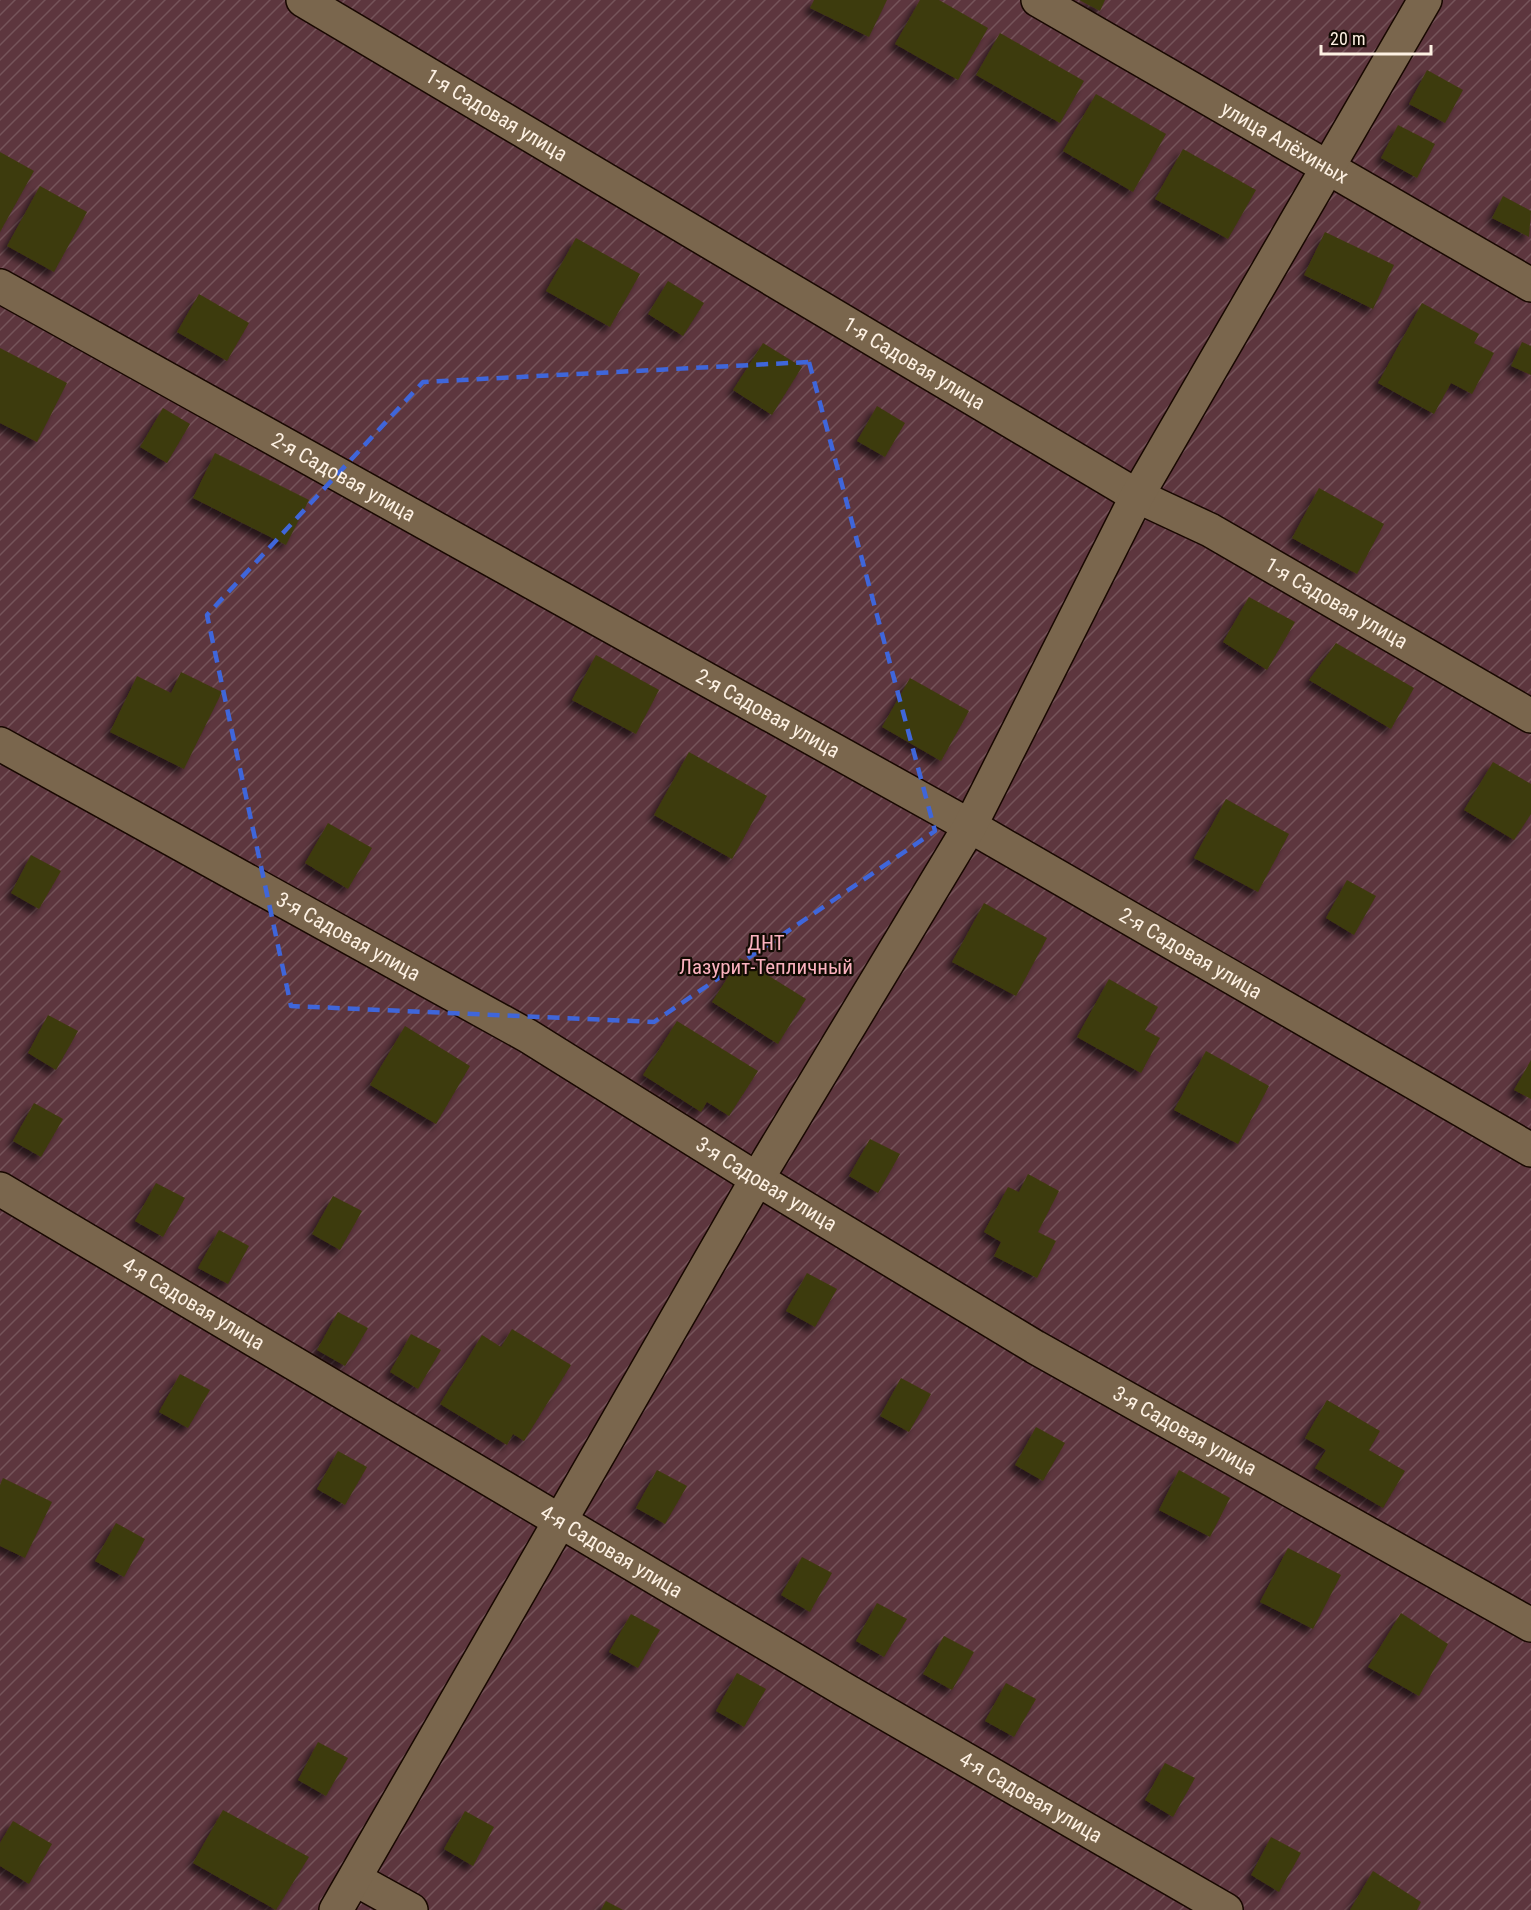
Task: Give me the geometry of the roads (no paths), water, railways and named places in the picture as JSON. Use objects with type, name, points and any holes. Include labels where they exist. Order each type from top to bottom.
[{"type":"street","name":"1-я Садовая улица","points":[[303,0],[1137,496],[1210,530],[1531,716]]},
{"type":"street","name":"улица Алёхиных","points":[[1038,0],[1531,285]]},
{"type":"street","points":[[336,1910],[757,1179],[970,826],[1137,496],[1425,0]]},
{"type":"street","name":"2-я Садовая улица","points":[[0,286],[970,826],[1531,1150]]},
{"type":"street","name":"3-я Садовая улица","points":[[0,744],[528,1036],[757,1179],[1035,1347],[1531,1625]]},
{"type":"street","name":"4-я Садовая улица","points":[[0,1189],[855,1696],[1226,1910]]},
{"type":"street","points":[[355,1879],[411,1910]]},
{"type":"park label","name":"ДНТ Лазурит-Тепличный","points":[[766,955]]}]
